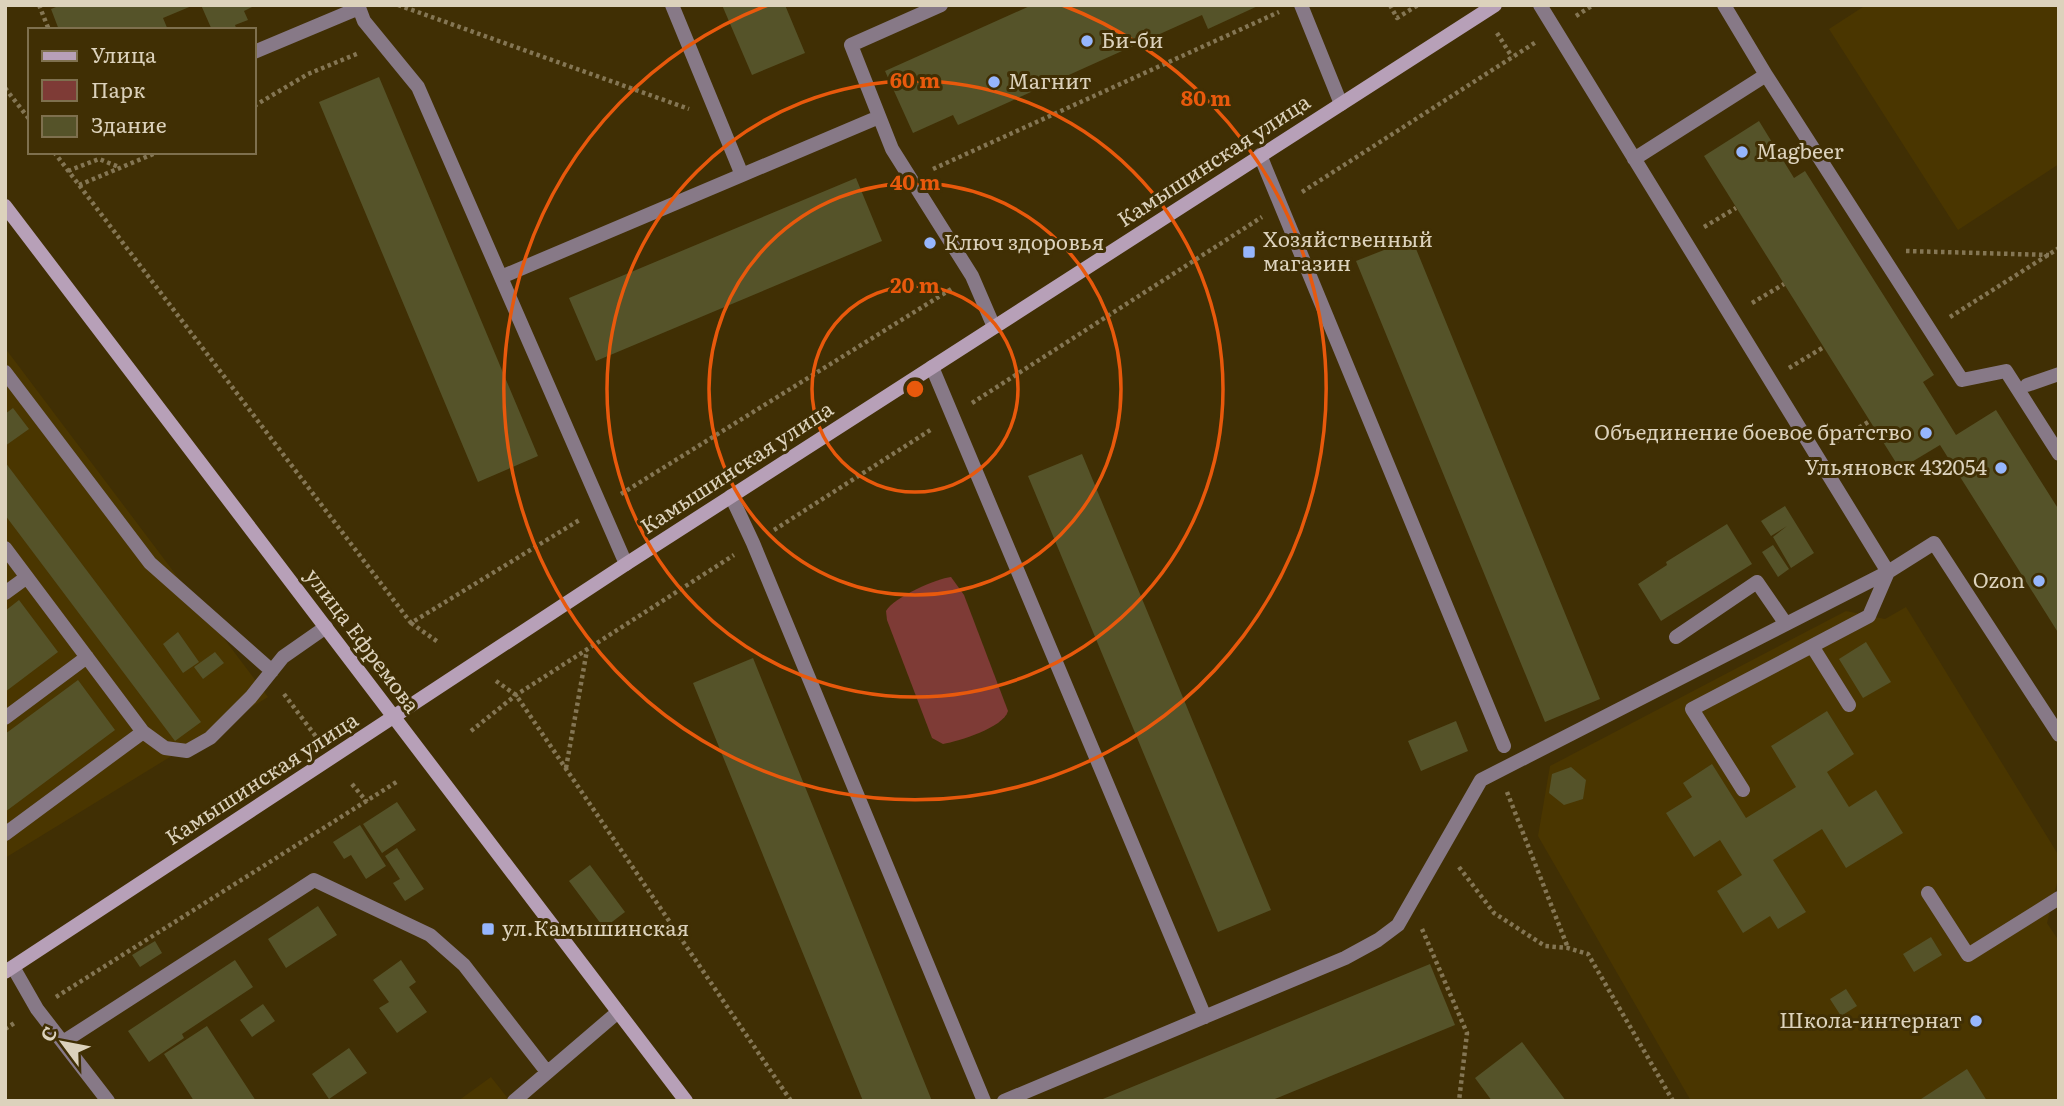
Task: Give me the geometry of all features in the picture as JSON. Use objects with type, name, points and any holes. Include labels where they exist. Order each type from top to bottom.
[{"type":"street","name":"Камышинская улица","points":[[9,970],[731,496],[1495,5]]},
{"type":"street","name":"улица Ефремова","points":[[5,206],[686,1101]]},
{"type":"lane","points":[[672,5],[742,175]]},
{"type":"lane","points":[[941,5],[850,45],[892,149],[972,276],[994,327]]},
{"type":"lane","points":[[1541,5],[1888,572]]},
{"type":"lane","points":[[1724,5],[1962,380],[2007,371],[2059,454]]},
{"type":"lane","points":[[256,51],[359,7],[364,20],[418,87],[626,565]]},
{"type":"lane","points":[[1303,11],[1341,104]]},
{"type":"lane","points":[[1634,159],[1766,75]]},
{"type":"lane","points":[[500,277],[879,117]]},
{"type":"lane","points":[[1260,155],[1504,746]]},
{"type":"lane","points":[[932,368],[1205,1017]]},
{"type":"lane","points":[[5,372],[150,563],[270,673]]},
{"type":"lane","points":[[2028,385],[2059,374]]},
{"type":"lane","points":[[731,496],[753,543],[984,1101]]},
{"type":"lane","points":[[1004,1101],[1345,958],[1367,946],[1398,925],[1481,780],[1888,572],[1934,543],[2059,734]]},
{"type":"lane","points":[[5,548],[143,732],[165,748],[187,751],[210,738],[225,726],[283,657],[326,628]]},
{"type":"lane","points":[[1743,790],[1692,709],[1869,616],[1888,572]]},
{"type":"lane","points":[[5,593],[27,577]]},
{"type":"lane","points":[[1676,637],[1757,582],[1786,624]]},
{"type":"lane","points":[[1812,646],[1849,705]]},
{"type":"lane","points":[[5,718],[87,657]]},
{"type":"lane","points":[[5,834],[143,732]]},
{"type":"lane","points":[[63,1042],[314,880],[430,935],[464,965],[547,1072]]},
{"type":"lane","points":[[1928,893],[1968,954],[2059,898]]},
{"type":"lane","points":[[9,970],[108,1101]]},
{"type":"lane","points":[[514,1101],[618,1012]]},
{"type":"path","points":[[39,5],[48,28]]},
{"type":"path","points":[[398,5],[719,120]]},
{"type":"path","points":[[1390,5],[1397,18],[1418,5]]},
{"type":"path","points":[[471,731],[516,695],[1593,5]]},
{"type":"path","points":[[928,172],[1279,12],[1303,11]]},
{"type":"path","points":[[1497,33],[1513,57]]},
{"type":"path","points":[[256,105],[308,74],[383,43]]},
{"type":"path","points":[[5,88],[28,117]]},
{"type":"path","points":[[55,154],[411,623],[438,642]]},
{"type":"path","points":[[79,185],[153,154]]},
{"type":"path","points":[[68,171],[99,159],[121,167]]},
{"type":"path","points":[[1698,231],[1736,208]]},
{"type":"path","points":[[1930,330],[2059,248]]},
{"type":"path","points":[[1879,251],[2049,255]]},
{"type":"path","points":[[411,623],[972,276]]},
{"type":"path","points":[[1744,307],[1784,284]]},
{"type":"path","points":[[1783,371],[1824,347]]},
{"type":"path","points":[[1829,446],[1870,421]]},
{"type":"path","points":[[566,769],[587,650]]},
{"type":"path","points":[[270,673],[321,744]]},
{"type":"path","points":[[496,681],[516,695],[791,1101]]},
{"type":"path","points":[[1499,771],[1567,948]]},
{"type":"path","points":[[5,1029],[398,781]]},
{"type":"path","points":[[352,783],[367,802]]},
{"type":"path","points":[[1443,846],[1494,913],[1545,946],[1588,954],[1673,1101]]},
{"type":"path","points":[[1410,902],[1467,1033],[1459,1101]]},
{"type":"shaded area","points":[[1866,5],[2059,5],[2059,164],[1958,230],[1829,29]]},
{"type":"shaded area","points":[[5,348],[268,697],[5,858]]},
{"type":"shaded area","points":[[1906,607],[2059,856],[2059,875],[2047,923],[2059,941],[2059,1101],[1691,1101],[1538,836],[1550,766],[1846,611],[1885,619]]},
{"type":"shaded area","points":[[491,1077],[510,1101],[458,1101]]},
{"type":"green space","points":[[951,577],[964,595],[1008,711],[998,723],[989,728],[943,744],[932,738],[887,620],[886,611],[897,600],[916,590]]},
{"type":"building","points":[[61,5],[194,5],[163,18],[167,28],[58,28],[51,9]]},
{"type":"building","points":[[201,5],[256,5],[244,11],[248,20],[235,25],[236,28],[211,28]]},
{"type":"building","points":[[722,5],[785,5],[805,53],[752,75]]},
{"type":"building","points":[[1032,5],[1260,5],[1208,29],[1202,15],[958,125],[953,115],[913,133],[885,71]]},
{"type":"building","points":[[379,77],[538,456],[478,482],[319,102]]},
{"type":"building","points":[[1759,121],[1794,178],[1805,171],[1934,375],[1923,382],[1956,435],[1996,410],[2059,510],[2059,634],[1940,445],[1900,469],[1704,156]]},
{"type":"building","points":[[856,178],[882,241],[596,361],[569,298]]},
{"type":"building","points":[[1412,239],[1600,699],[1545,722],[1356,261]]},
{"type":"building","points":[[13,408],[29,429],[5,446],[5,414]]},
{"type":"building","points":[[1082,454],[1271,910],[1218,932],[1028,476]]},
{"type":"building","points":[[5,462],[201,722],[175,741],[5,515]]},
{"type":"building","points":[[1785,506],[1814,553],[1791,568],[1773,537],[1787,526],[1771,536],[1761,521]]},
{"type":"building","points":[[1727,524],[1752,564],[1661,621],[1638,584],[1667,565],[1666,562]]},
{"type":"building","points":[[1773,545],[1789,569],[1778,577],[1762,552]]},
{"type":"building","points":[[19,600],[58,652],[5,692],[5,611]]},
{"type":"building","points":[[178,632],[199,662],[183,673],[163,644]]},
{"type":"building","points":[[1866,642],[1891,682],[1863,698],[1839,659]]},
{"type":"building","points":[[215,652],[224,663],[203,679],[194,667]]},
{"type":"building","points":[[753,658],[932,1101],[863,1101],[693,683]]},
{"type":"building","points":[[78,680],[115,730],[5,812],[5,734]]},
{"type":"building","points":[[1827,711],[1854,754],[1827,772],[1849,807],[1876,790],[1903,833],[1846,868],[1822,829],[1773,860],[1806,912],[1778,929],[1770,916],[1743,933],[1717,891],[1742,875],[1720,840],[1694,857],[1666,813],[1692,797],[1683,783],[1712,764],[1746,818],[1796,787],[1771,746]]},
{"type":"building","points":[[1456,721],[1468,751],[1421,771],[1408,741]]},
{"type":"building","points":[[1571,767],[1586,780],[1583,799],[1564,805],[1549,793],[1552,774]]},
{"type":"building","points":[[397,802],[416,830],[382,853],[363,824]]},
{"type":"building","points":[[360,825],[386,866],[366,879],[351,855],[344,859],[333,842]]},
{"type":"building","points":[[397,848],[424,889],[405,901],[393,883],[400,879],[385,856]]},
{"type":"building","points":[[590,865],[625,912],[604,928],[569,881]]},
{"type":"building","points":[[318,906],[337,935],[286,968],[268,939]]},
{"type":"building","points":[[1931,937],[1942,955],[1914,972],[1903,954]]},
{"type":"building","points":[[155,941],[162,953],[140,967],[132,955]]},
{"type":"building","points":[[235,960],[253,987],[182,1034],[184,1038],[149,1062],[128,1031]]},
{"type":"building","points":[[401,960],[416,982],[409,987],[427,1012],[397,1033],[379,1008],[389,1002],[373,980]]},
{"type":"building","points":[[1430,964],[1455,1025],[1270,1101],[1098,1101]]},
{"type":"building","points":[[1846,989],[1857,1006],[1841,1016],[1830,999]]},
{"type":"building","points":[[263,1004],[275,1021],[252,1037],[240,1020]]},
{"type":"building","points":[[207,1026],[256,1101],[194,1101],[164,1054]]},
{"type":"building","points":[[1522,1042],[1566,1101],[1492,1101],[1475,1078]]},
{"type":"building","points":[[349,1048],[367,1073],[329,1099],[312,1074]]},
{"type":"building","points":[[1967,1069],[1987,1101],[1918,1101]]},
{"type":"place","name":"Би-би","points":[[1087,41]]},
{"type":"place","name":"Магнит","points":[[994,82]]},
{"type":"place","name":"Magbeer","points":[[1742,152]]},
{"type":"place","name":"Ключ здоровья","points":[[930,243]]},
{"type":"place","name":"Хозяйственный магазин","points":[[1249,252]]},
{"type":"place","name":"Объединение боевое братство","points":[[1926,433]]},
{"type":"place","name":"Ульяновск 432054","points":[[2001,468]]},
{"type":"place","name":"Ozon","points":[[2039,581]]},
{"type":"place","name":"ул.Камышинская","points":[[488,929]]},
{"type":"place","name":"Школа-интернат","points":[[1976,1021]]}]
